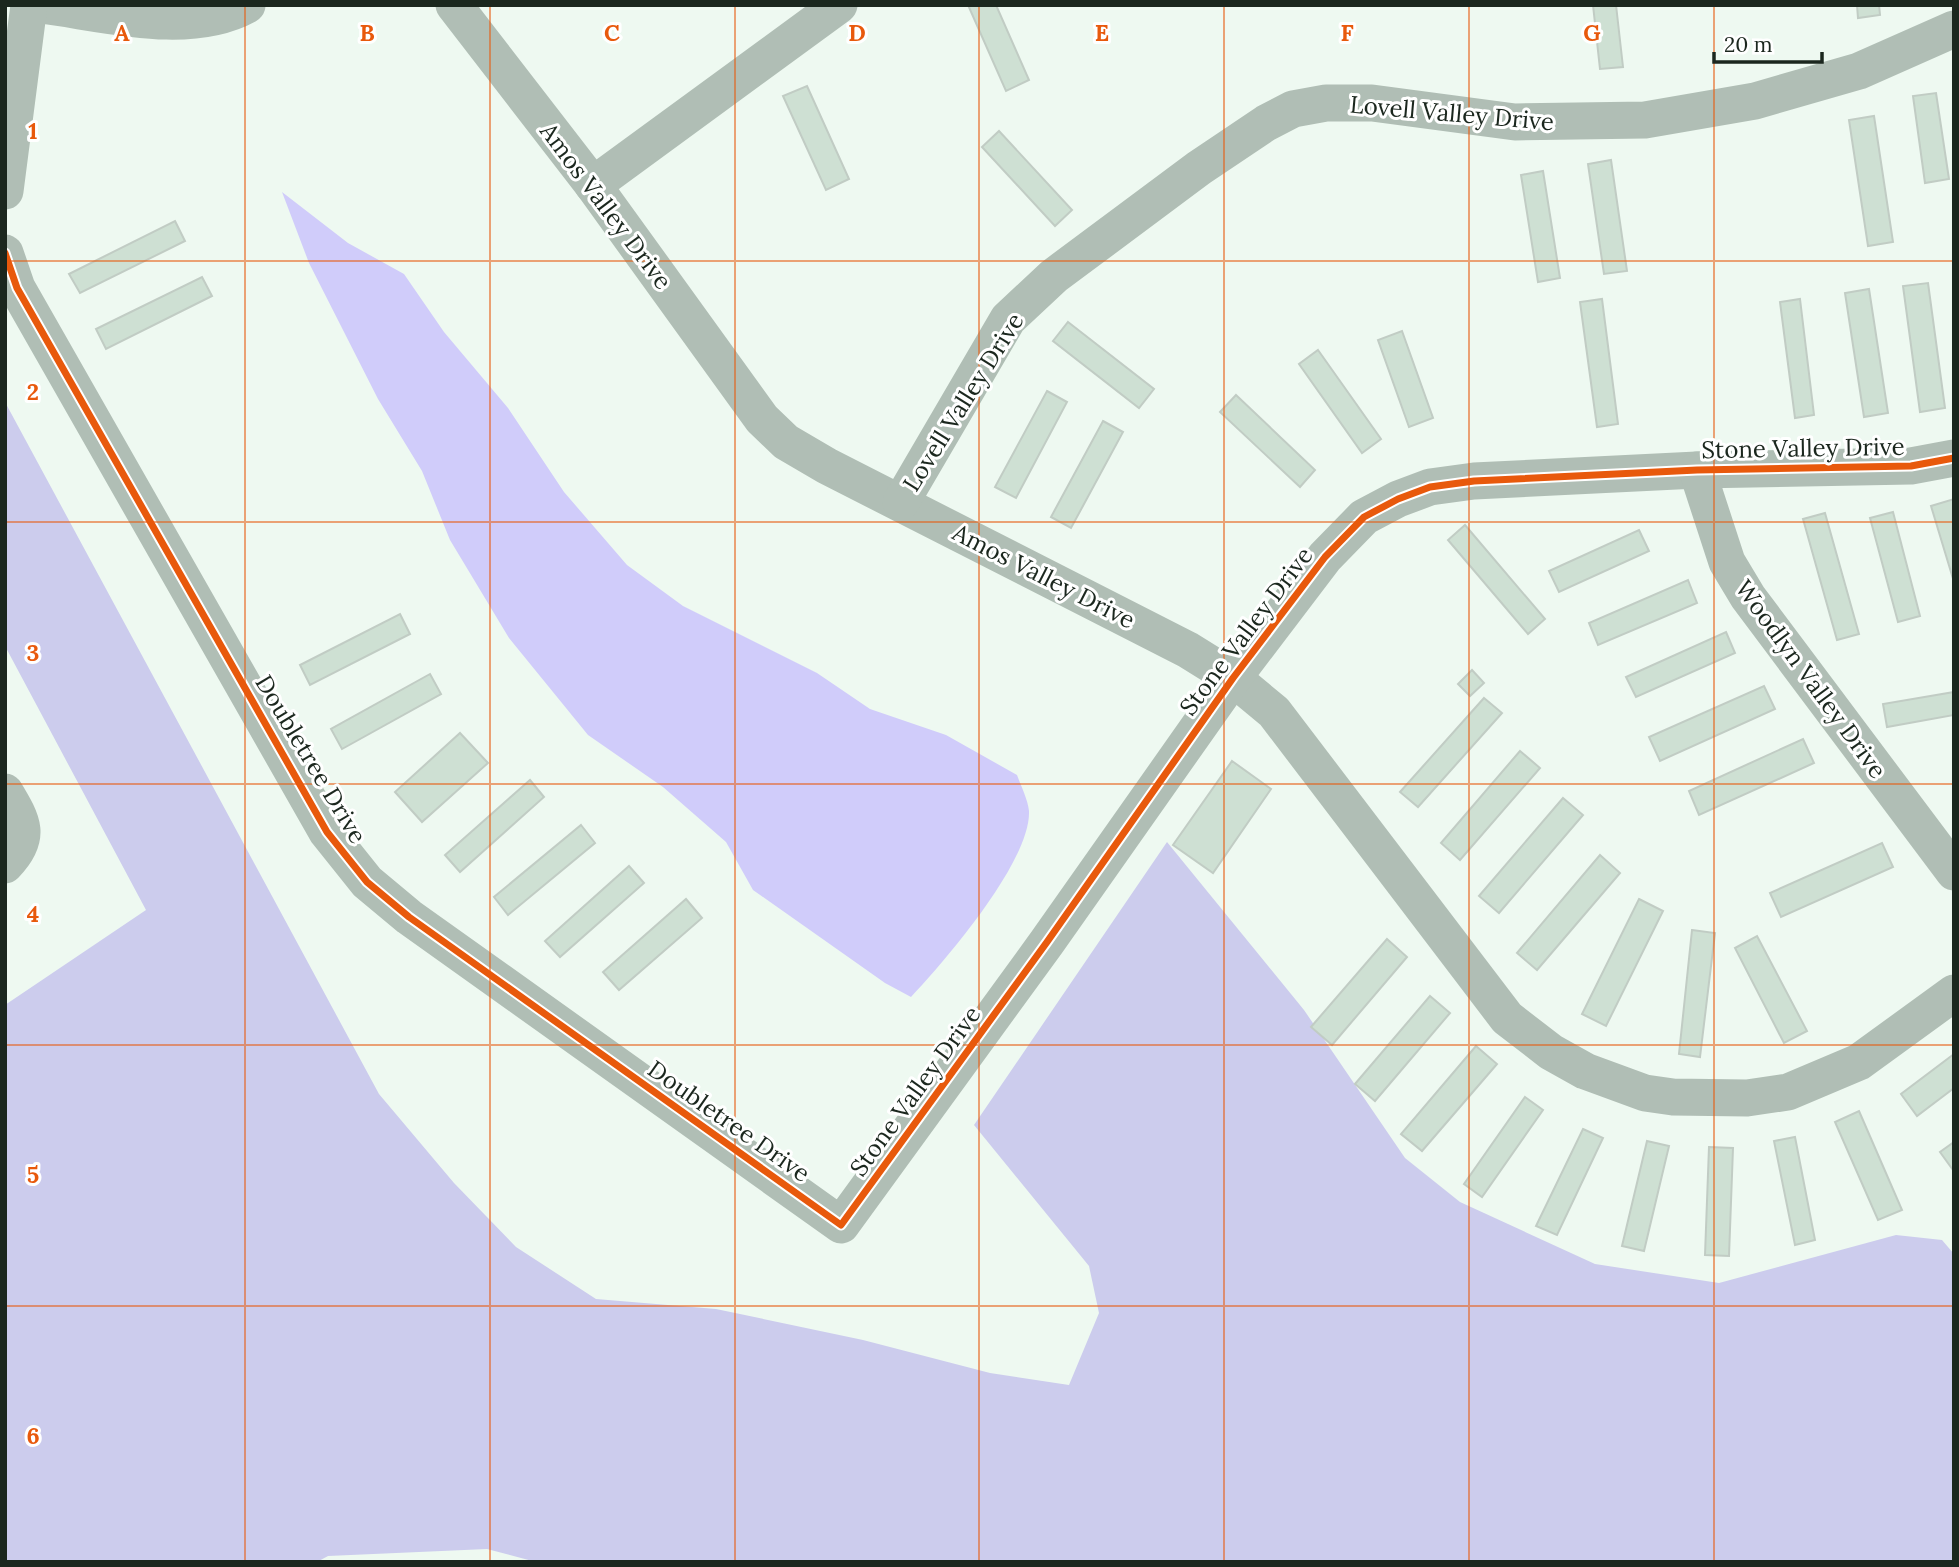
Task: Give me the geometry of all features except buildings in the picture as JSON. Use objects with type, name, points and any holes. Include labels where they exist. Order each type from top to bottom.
[{"type":"street","points":[[5,191],[29,5]]},
{"type":"street","points":[[41,5],[193,23],[234,12],[247,5]]},
{"type":"street","name":"Amos Valley Drive","points":[[454,5],[593,185],[762,419],[786,442],[827,466],[1188,650],[1233,678],[1274,712],[1297,740],[1507,1018],[1551,1052],[1586,1071],[1645,1093],[1673,1097],[1747,1098],[1788,1092],[1858,1062],[1954,993]]},
{"type":"street","points":[[593,185],[839,5]]},
{"type":"street","name":"Lovell Valley Drive","points":[[901,502],[1008,320],[1054,276],[1208,162],[1266,123],[1293,109],[1326,103],[1372,103],[1516,122],[1645,120],[1755,101],[1859,71],[1954,29]]},
{"type":"street","name":"Doubletree Drive","points":[[5,253],[17,288],[327,832],[367,882],[409,917],[841,1225]]},
{"type":"street","name":"Stone Valley Drive","points":[[841,1225],[1047,942],[1233,678],[1325,557],[1364,517],[1398,499],[1430,487],[1474,481],[1698,470],[1911,466],[1954,458]]},
{"type":"street","name":"Woodlyn Valley Drive","points":[[1698,470],[1727,562],[1748,597],[1954,872]]},
{"type":"street","points":[[5,792],[19,815],[22,842],[5,865]]},
{"type":"shaded area","points":[[282,192],[348,243],[404,274],[444,332],[508,408],[564,492],[627,565],[683,606],[817,673],[870,709],[946,735],[1017,775],[1029,811],[1026,832],[1016,856],[1002,882],[964,936],[911,997],[885,983],[753,890],[726,842],[663,787],[588,735],[509,638],[450,540],[422,471],[378,399],[309,263]]},
{"type":"shaded area","points":[[5,402],[379,1094],[454,1183],[516,1247],[596,1299],[716,1309],[863,1340],[990,1373],[1069,1385],[1099,1313],[1089,1266],[974,1125],[1167,842],[1304,1010],[1405,1158],[1460,1202],[1595,1264],[1719,1283],[1896,1235],[1942,1240],[1954,1254],[1954,1562],[536,1562],[487,1549],[328,1556],[317,1562],[5,1562],[5,1005],[146,910],[5,646]]},
{"type":"cycle path","points":[[5,253],[17,288],[327,832],[367,882],[409,917],[841,1225],[1047,942],[1233,678],[1325,557],[1364,517],[1398,499],[1430,487],[1474,481],[1697,470],[1911,466],[1954,458]]}]
